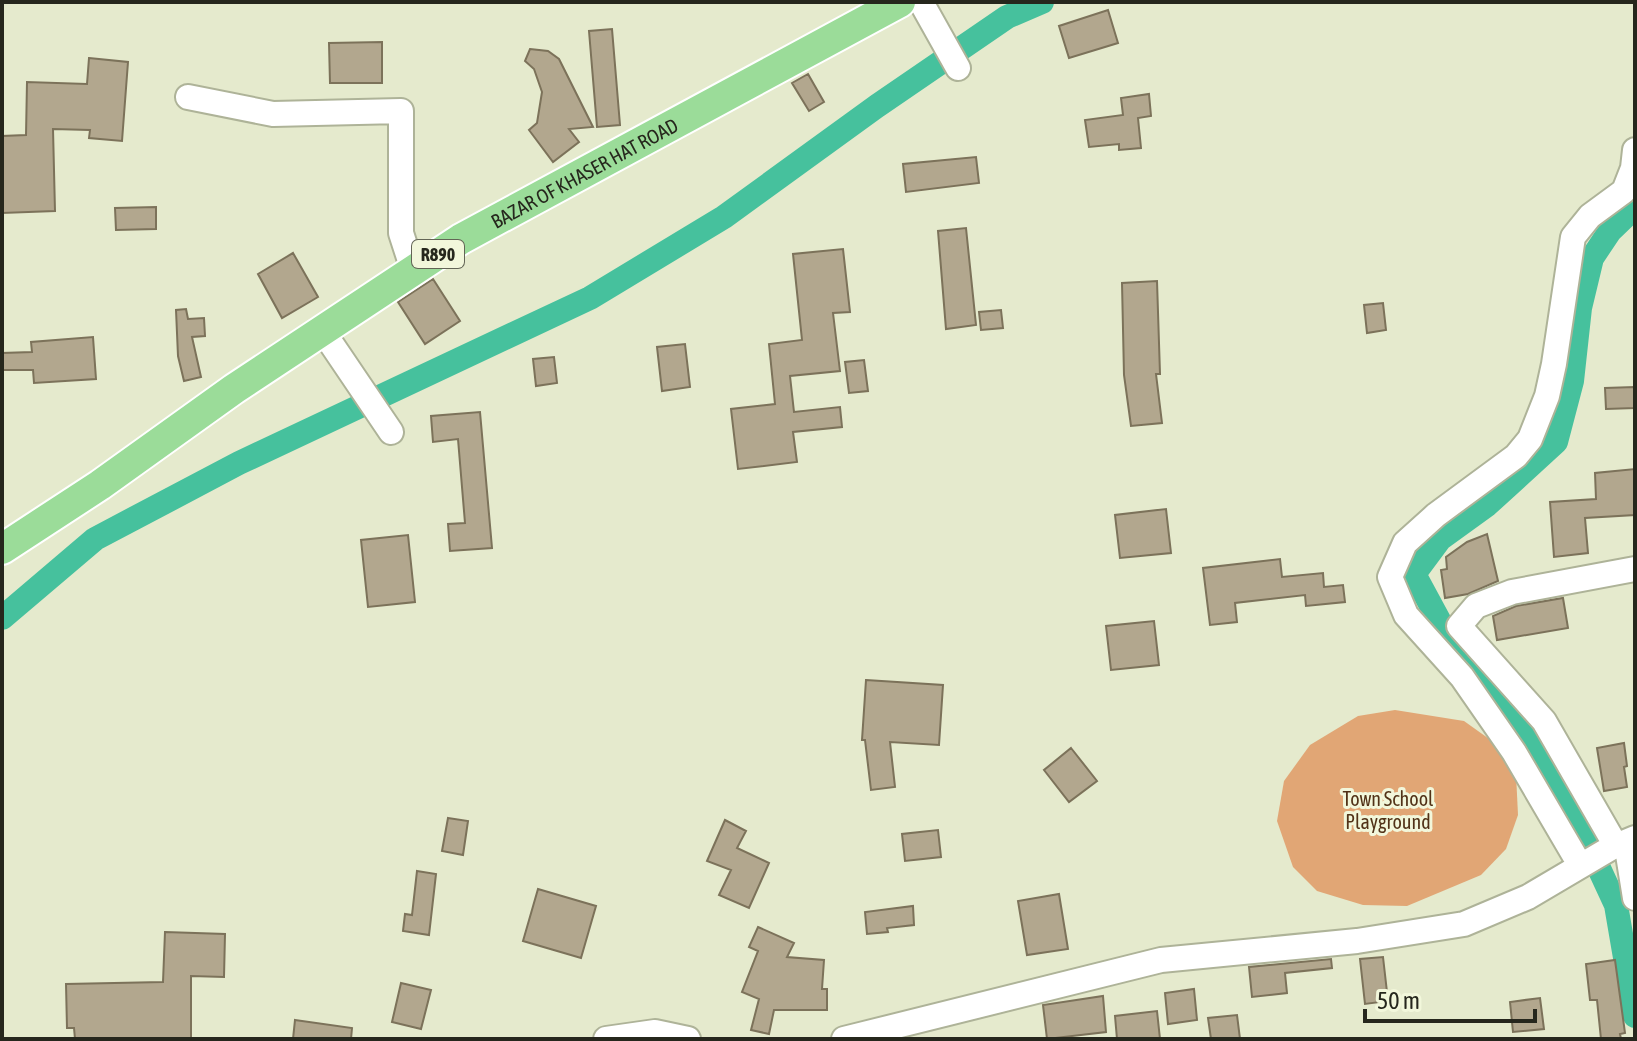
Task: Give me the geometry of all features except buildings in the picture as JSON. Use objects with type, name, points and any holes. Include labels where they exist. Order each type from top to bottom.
[{"type":"main road","name":"BAZAR OF KHASER HAT ROAD","points":[[2,549],[100,485],[234,389],[461,239],[900,2]]},
{"type":"street","points":[[925,10],[958,68]]},
{"type":"street","points":[[188,97],[273,114],[401,111],[401,233],[413,270]]},
{"type":"street","points":[[1577,867],[1514,752],[1462,677],[1406,615],[1390,577],[1405,543],[1436,515],[1516,456],[1530,439],[1547,396],[1554,364],[1573,237],[1590,216],[1624,191],[1633,168],[1635,150]]},
{"type":"street","points":[[322,330],[391,432]]},
{"type":"street","points":[[1635,569],[1512,592],[1476,606],[1459,626],[1544,721],[1622,844],[1635,898]]},
{"type":"street","points":[[844,1039],[871,1035],[1161,960],[1357,941],[1464,924],[1528,897],[1622,844]]},
{"type":"street","points":[[606,1039],[655,1032],[688,1039]]},
{"type":"green space","name":"Town School Playground","points":[[1395,710],[1464,721],[1499,746],[1516,774],[1518,815],[1506,849],[1481,875],[1407,906],[1363,905],[1317,891],[1293,867],[1277,821],[1284,781],[1310,745],[1358,716]]},
{"type":"waterway","points":[[2,618],[95,539],[239,463],[590,298],[724,217],[1007,17],[1042,2]]},
{"type":"waterway","points":[[1635,207],[1610,231],[1592,258],[1580,308],[1572,381],[1556,442],[1487,505],[1440,539],[1414,574],[1441,624],[1504,699],[1578,823],[1616,905],[1635,1016]]}]
